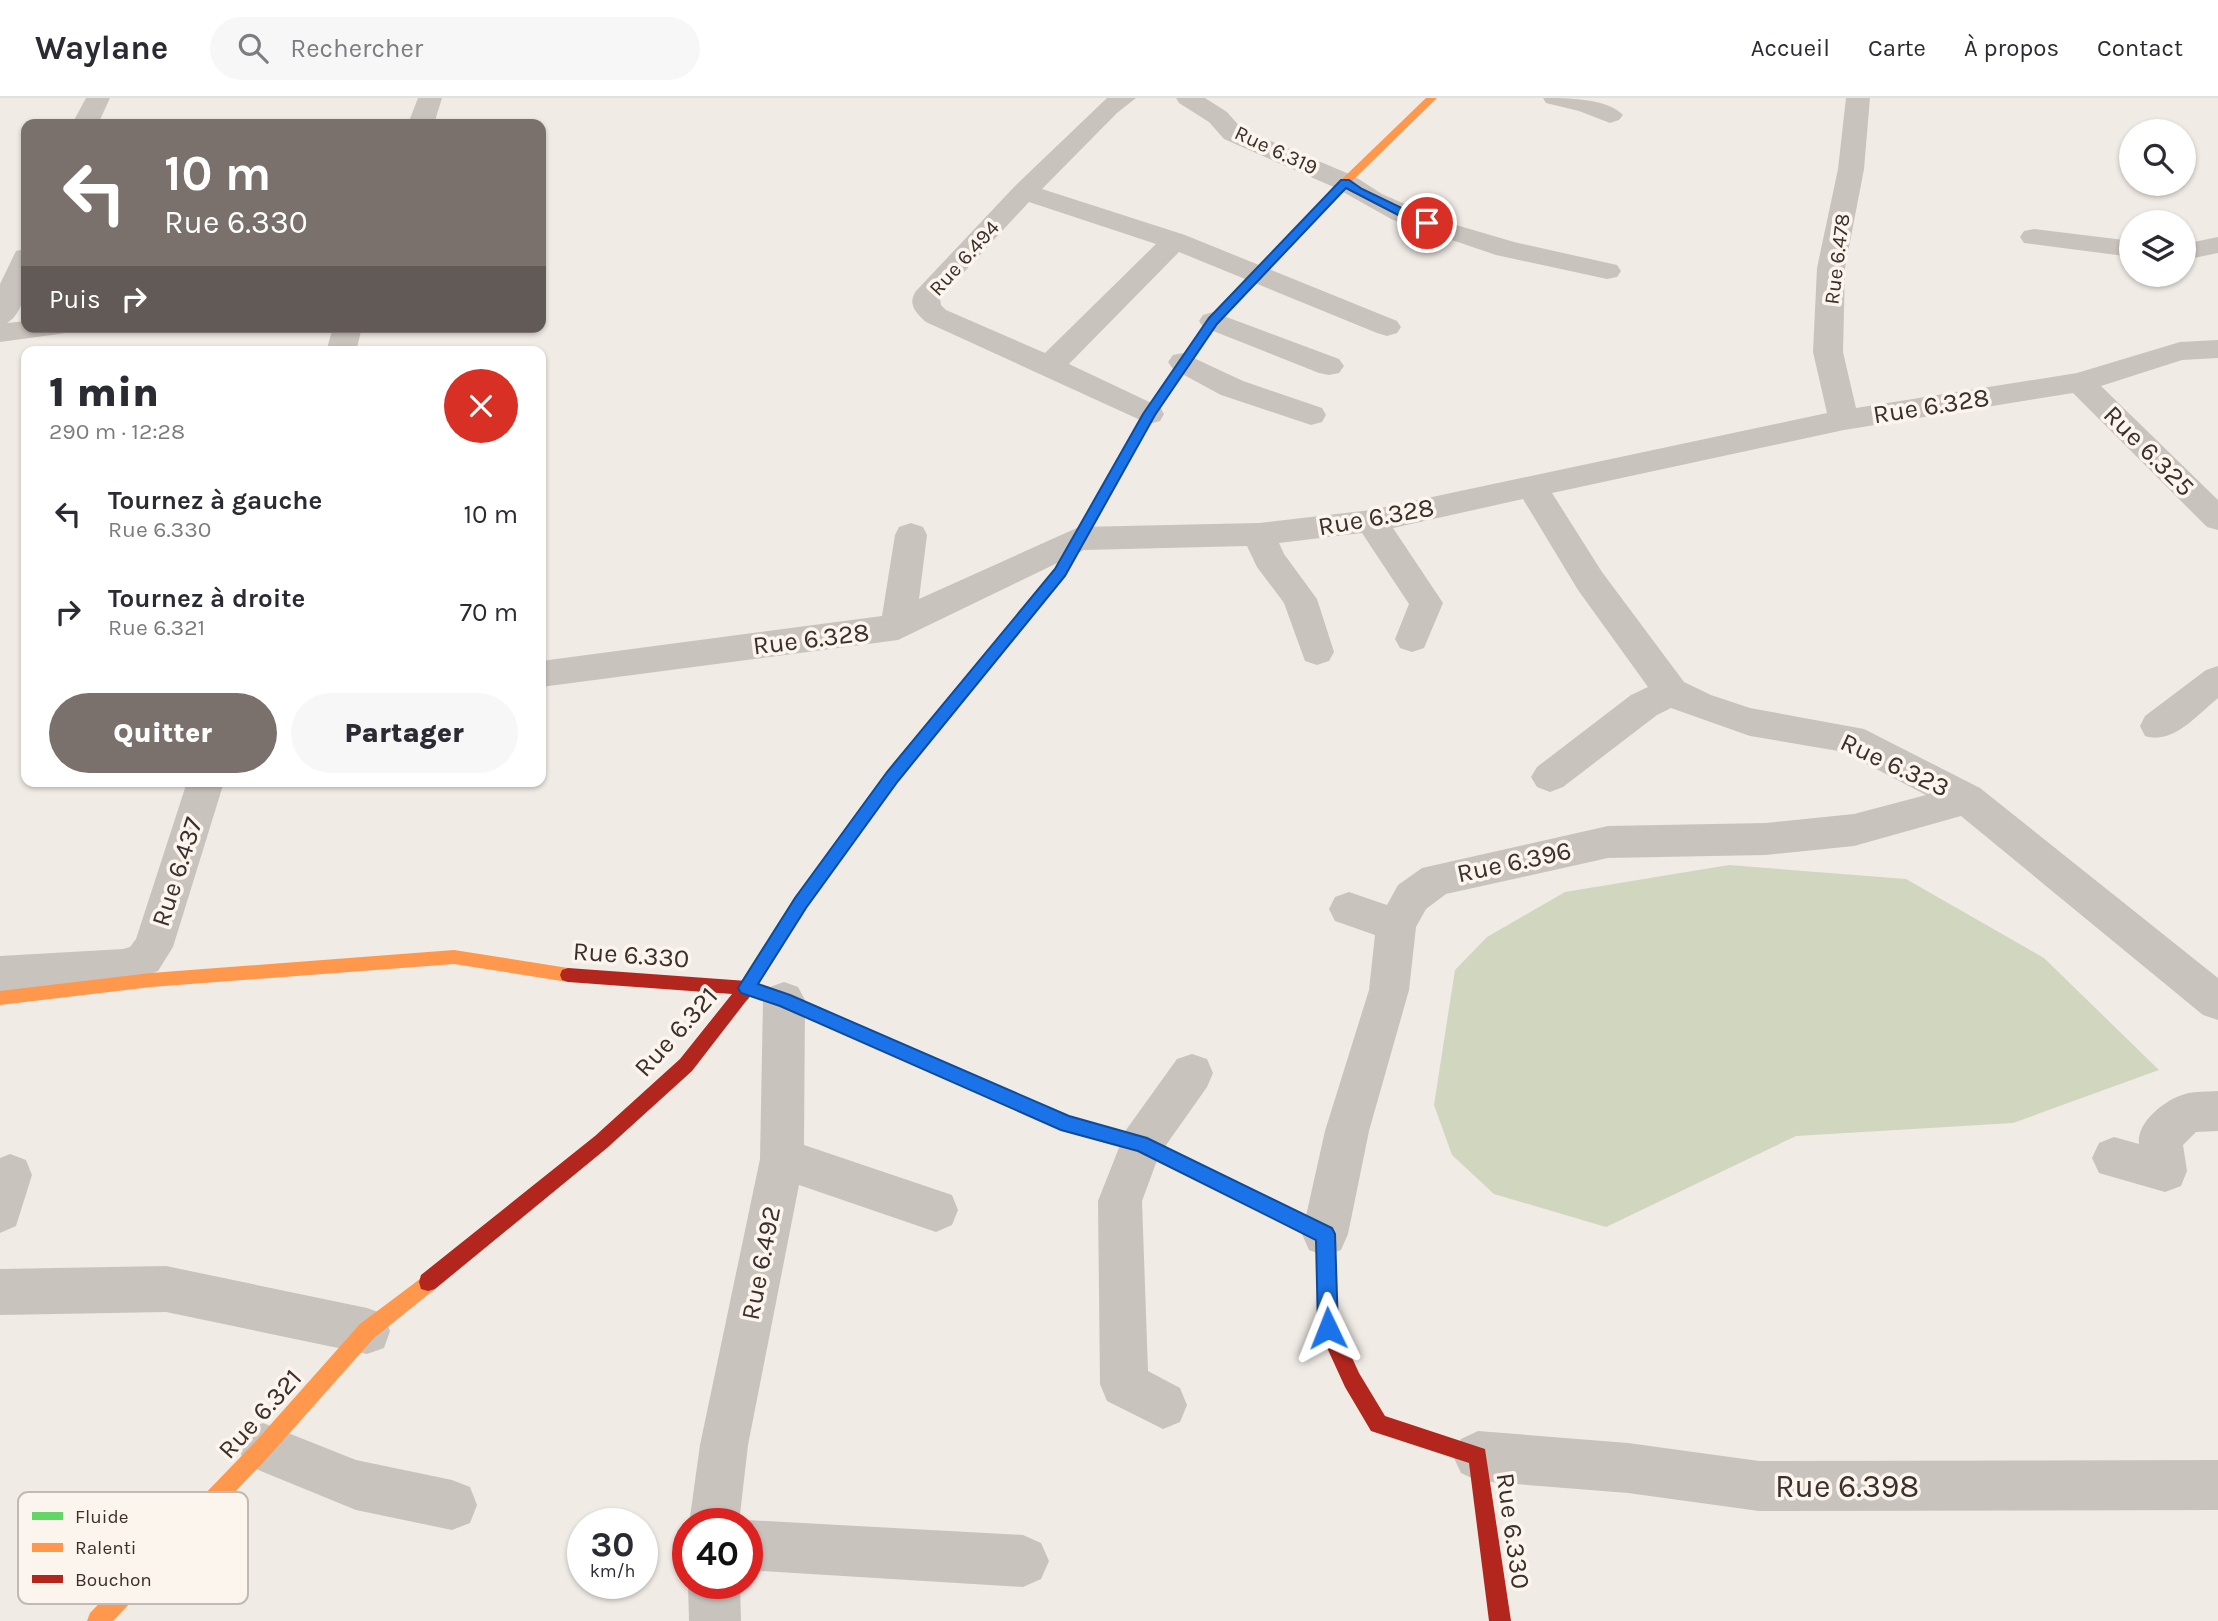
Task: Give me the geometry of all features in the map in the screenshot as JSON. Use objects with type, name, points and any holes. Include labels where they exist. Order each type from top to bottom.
[{"type":"street","points":[[88,119],[98,98]]},
{"type":"street","points":[[423,119],[430,98]]},
{"type":"street","name":"Rue 6.494","points":[[1124,98],[1108,108],[1024,192],[926,297],[927,307],[936,316],[1149,414]]},
{"type":"street","name":"Rue 6.319","points":[[1188,98],[1217,117],[1233,134],[1345,182],[1406,215],[1514,252],[1607,271]]},
{"type":"street","name":"Rue 6.321","points":[[221,1492],[367,1331],[601,1142],[765,994],[800,903],[893,776],[1060,572],[1149,414],[1213,321],[1345,182],[1432,98]]},
{"type":"street","points":[[1555,98],[1587,104],[1610,115]]},
{"type":"street","name":"Rue 6.478","points":[[1844,420],[1828,352],[1831,268],[1851,169],[1858,98]]},
{"type":"street","points":[[1024,192],[1175,241],[1260,274],[1301,295],[1387,327]]},
{"type":"street","points":[[2034,237],[2119,247]]},
{"type":"street","points":[[1049,367],[1175,241]]},
{"type":"street","points":[[2196,250],[2218,245]]},
{"type":"street","points":[[0,316],[21,268]]},
{"type":"street","points":[[1213,321],[1329,366]]},
{"type":"street","points":[[0,333],[21,331]]},
{"type":"street","name":"Rue 6.328","points":[[546,673],[898,627],[938,604],[1079,539],[1259,534],[1371,521],[1844,420],[2080,382],[2180,351],[2218,349]]},
{"type":"street","points":[[1184,362],[1232,388],[1311,415]]},
{"type":"street","name":"Rue 6.325","points":[[2080,382],[2218,519]]},
{"type":"street","name":"Rue 6.323","points":[[1531,486],[1590,581],[1671,692],[1698,705],[1750,722],[1851,739],[1967,799],[2218,1002]]},
{"type":"street","points":[[1371,521],[1426,603],[1412,639]]},
{"type":"street","points":[[1259,534],[1269,559],[1300,599],[1317,652]]},
{"type":"street","points":[[898,627],[911,535]]},
{"type":"street","points":[[2158,726],[2218,680]]},
{"type":"street","points":[[1550,777],[1644,705],[1671,692]]},
{"type":"street","name":"Rue 6.437","points":[[0,974],[124,967],[144,959],[153,947],[203,787]]},
{"type":"street","name":"Rue 6.396","points":[[1325,1234],[1347,1131],[1389,990],[1396,925],[1412,897],[1436,880],[1608,842],[1766,839],[1854,830],[1967,799]]},
{"type":"street","points":[[1349,909],[1396,925]]},
{"type":"street","name":"Rue 6.330","points":[[0,998],[151,980],[454,957],[561,974],[765,994],[1067,1124],[1141,1144],[1325,1234],[1328,1328],[1352,1380],[1378,1423],[1478,1456],[1500,1621]]},
{"type":"street","name":"Rue 6.492","points":[[716,1508],[724,1445],[782,1159],[765,994]]},
{"type":"street","points":[[1163,1405],[1124,1384],[1120,1201],[1141,1144],[1192,1073]]},
{"type":"street","points":[[2113,1158],[2165,1171],[2160,1136],[2187,1114],[2218,1111]]},
{"type":"street","points":[[782,1159],[936,1210]]},
{"type":"street","points":[[0,1292],[166,1289],[367,1331]]},
{"type":"street","points":[[263,1448],[356,1485],[452,1505]]},
{"type":"street","name":"Rue 6.398","points":[[1478,1456],[1628,1468],[1759,1486],[2218,1485]]},
{"type":"street","points":[[763,1546],[1023,1561]]},
{"type":"street","points":[[714,1599],[715,1621]]},
{"type":"street","name":"Rue 6.321","points":[[97,1621],[113,1604]]},
{"type":"green space","points":[[1729,865],[1906,879],[2044,958],[2159,1070],[2013,1123],[1796,1136],[1606,1227],[1494,1194],[1452,1155],[1434,1105],[1455,970],[1487,937],[1565,892]]},
{"type":"traffic: fast","points":[[742,995],[800,903],[893,776],[1009,635]]},
{"type":"traffic: slow","points":[[1248,284],[1345,182],[1432,98]]},
{"type":"traffic: slow","points":[[0,998],[151,980],[454,957],[568,975]]},
{"type":"traffic: slow","points":[[923,1061],[1067,1124],[1141,1144],[1321,1232]]},
{"type":"traffic: slow","points":[[221,1492],[367,1331],[428,1282]]},
{"type":"traffic: slow","points":[[98,1621],[114,1604]]},
{"type":"traffic: jam","points":[[1009,635],[1060,572],[1149,414],[1213,321],[1248,284]]},
{"type":"traffic: jam","points":[[568,975],[747,988],[784,1000],[923,1061]]},
{"type":"traffic: jam","points":[[428,1282],[601,1142],[686,1065],[742,995]]},
{"type":"traffic: jam","points":[[1321,1232],[1325,1234],[1328,1328],[1352,1380],[1378,1424],[1478,1456],[1500,1621]]},
{"type":"route","points":[[1328,1328],[1325,1234],[1141,1144],[1067,1124],[784,1000],[747,988],[800,903],[893,776],[1060,572],[1149,414],[1213,321],[1345,182],[1358,191],[1427,223]]}]
